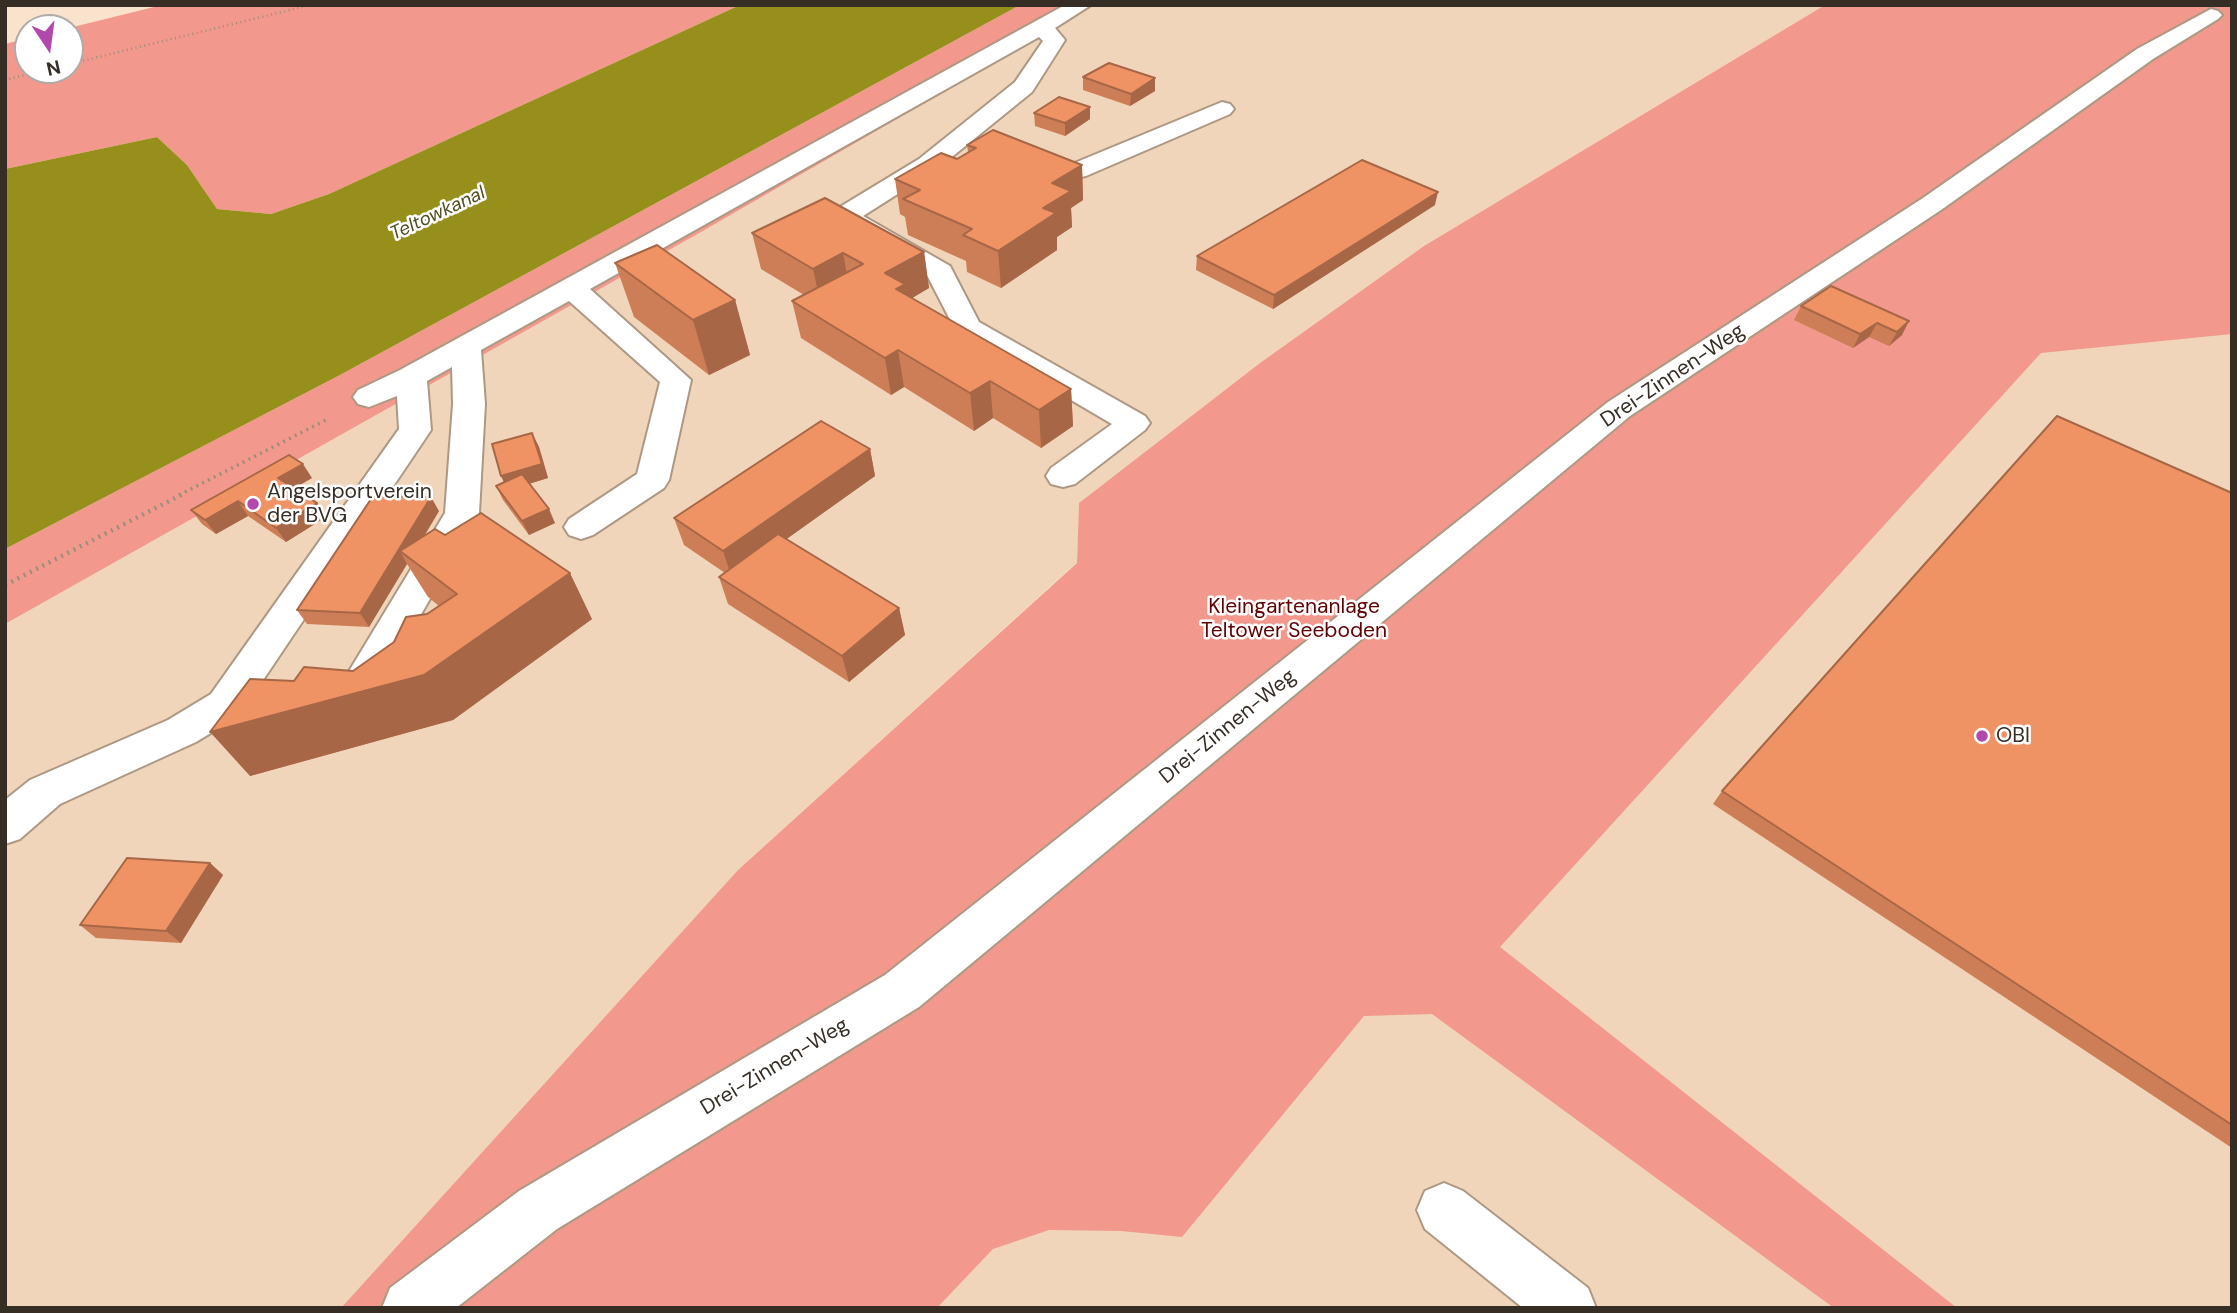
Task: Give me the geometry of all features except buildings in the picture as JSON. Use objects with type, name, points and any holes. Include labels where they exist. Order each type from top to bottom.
[{"type":"lane","points":[[369,397],[411,377],[1080,5]]},
{"type":"lane","name":"Drei-Zinnen-Weg","points":[[410,1308],[538,1210],[902,990],[1619,410],[1932,204],[2145,54],[2211,15]]},
{"type":"lane","points":[[1042,27],[1054,40],[1024,87],[969,146],[928,164],[844,216],[940,272],[967,327],[1133,423],[1063,476]]},
{"type":"lane","points":[[1006,158],[1059,173],[1077,171],[1222,109]]},
{"type":"lane","points":[[572,288],[676,380],[652,480],[581,527]]},
{"type":"lane","points":[[357,691],[462,513],[468,404],[466,345]]},
{"type":"lane","points":[[5,827],[45,792],[182,731],[225,705],[415,430],[411,377]]},
{"type":"lane","points":[[1444,1210],[1568,1308]]},
{"type":"path","points":[[84,61],[310,5]]},
{"type":"path","points":[[5,585],[369,397]]},
{"type":"shaded area","points":[[1095,5],[1825,5],[1424,246],[1260,363],[1079,503],[1077,562],[738,870],[341,1308],[5,1308],[5,624],[694,236]]},
{"type":"shaded area","points":[[2232,282],[2232,1308],[937,1308],[1088,1149],[1965,308]]},
{"type":"green space","points":[[162,5],[740,5],[329,194],[271,214],[217,209],[187,165],[157,137],[5,169],[5,44],[14,42],[14,84],[84,84],[84,24]]},
{"type":"green space","points":[[1020,5],[1095,5],[694,236],[5,624],[5,549],[340,375]]},
{"type":"green space","name":"Kleingartenanlage Teltower Seeboden","points":[[1825,5],[2232,5],[2232,334],[2041,353],[1500,947],[1957,1308],[1834,1308],[1432,1014],[1364,1016],[1182,1237],[1121,1231],[1049,1230],[993,1249],[937,1308],[341,1308],[738,870],[1077,563],[1079,503],[1260,363],[1424,246]]},
{"type":"water","name":"Teltowkanal","points":[[740,5],[1020,5],[340,375],[5,549],[5,169],[157,137],[187,165],[217,209],[271,214],[329,194]]},
{"type":"place","name":"Angelsportverein der BVG","points":[[253,504]]},
{"type":"place","name":"OBI","points":[[1982,736]]}]
